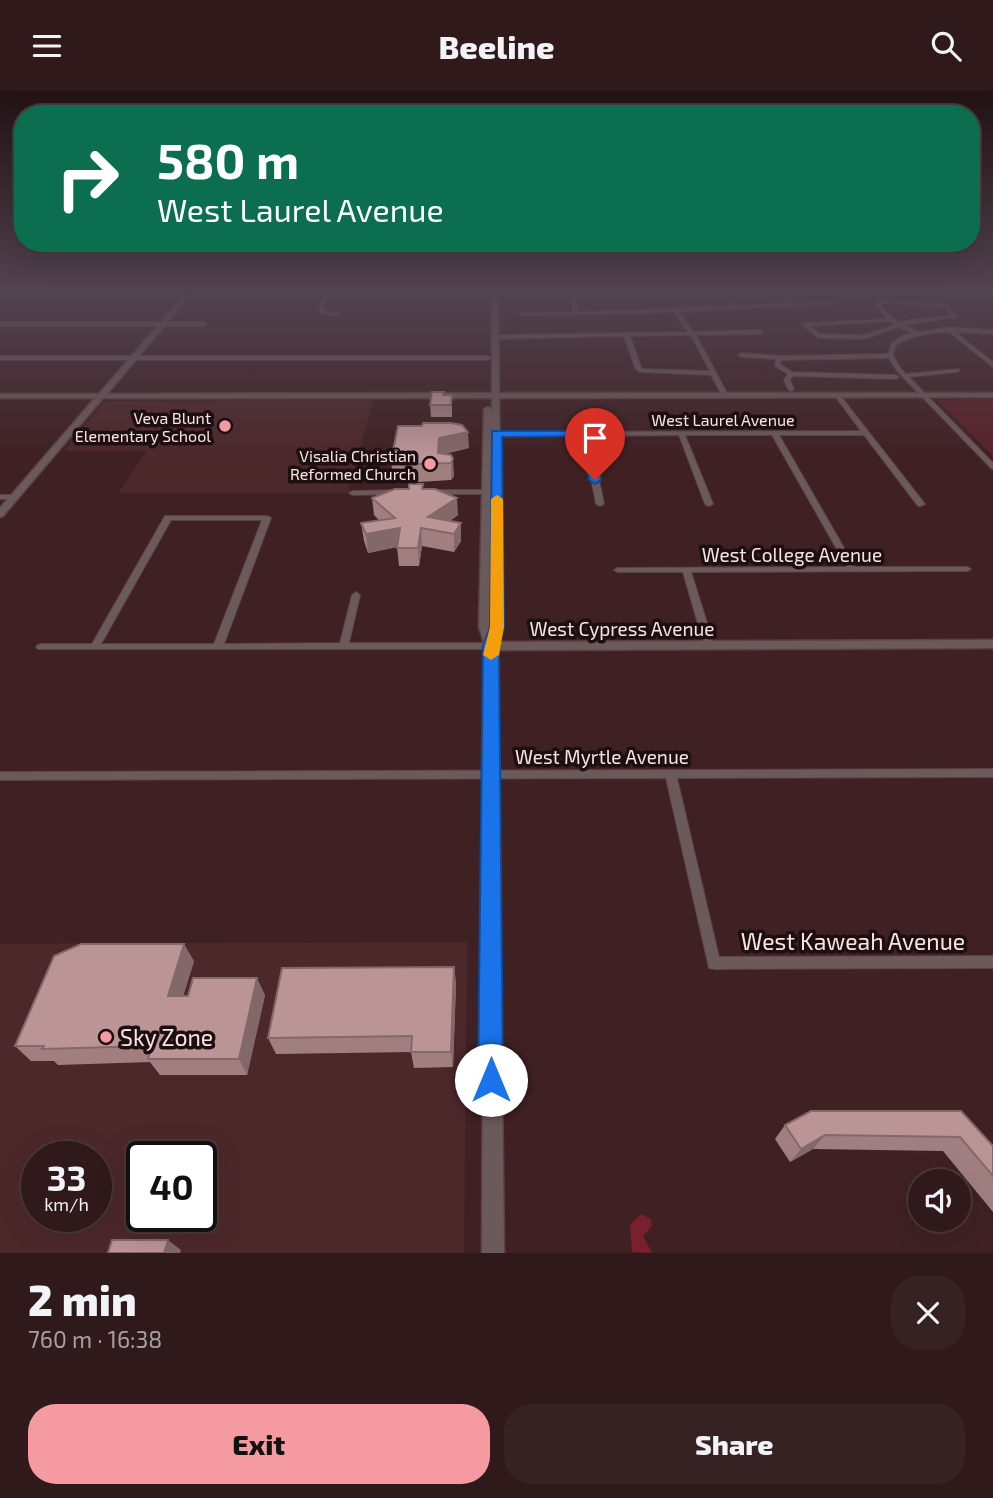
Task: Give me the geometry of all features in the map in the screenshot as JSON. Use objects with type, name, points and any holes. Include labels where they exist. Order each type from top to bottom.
[{"type":"street","points":[[0,514],[142,347]]},
{"type":"street","points":[[492,347],[492,436],[497,519],[497,627],[491,646],[490,773],[493,1253]]},
{"type":"street","points":[[492,356],[493,347]]},
{"type":"street","points":[[631,347],[638,368],[642,371],[713,373]]},
{"type":"street","points":[[700,347],[725,395]]},
{"type":"street","points":[[893,347],[891,356],[895,365],[993,467]]},
{"type":"street","points":[[971,347],[993,365]]},
{"type":"street","points":[[741,355],[782,358],[891,356]]},
{"type":"street","points":[[847,355],[853,363]]},
{"type":"street","points":[[0,358],[492,356]]},
{"type":"street","points":[[782,358],[777,365],[791,374],[810,376],[858,373],[896,377]]},
{"type":"street","points":[[905,376],[957,370]]},
{"type":"street","points":[[791,374],[787,380],[791,389]]},
{"type":"street","points":[[837,395],[921,504]]},
{"type":"street","points":[[0,396],[993,395]]},
{"type":"street","points":[[586,433],[600,503]]},
{"type":"street","name":"West Laurel Avenue","points":[[492,436],[586,433],[866,433]]},
{"type":"street","points":[[681,433],[709,504]]},
{"type":"street","points":[[774,433],[853,570]]},
{"type":"street","points":[[491,646],[485,627],[486,492],[492,436]]},
{"type":"street","points":[[354,493],[413,492]]},
{"type":"street","points":[[426,492],[486,492],[492,495],[492,510],[497,519]]},
{"type":"street","points":[[0,497],[15,497]]},
{"type":"street","points":[[95,647],[168,518],[267,518],[218,646]]},
{"type":"street","name":"West College Avenue","points":[[618,570],[967,569]]},
{"type":"street","points":[[686,570],[709,645]]},
{"type":"street","points":[[344,646],[356,595]]},
{"type":"street","name":"West Cypress Avenue","points":[[41,647],[993,644]]},
{"type":"street","name":"West Myrtle Avenue","points":[[0,776],[993,773]]},
{"type":"street","name":"West Kaweah Avenue","points":[[671,774],[714,963],[993,962]]},
{"type":"shaded area","points":[[993,399],[993,456],[937,400]]},
{"type":"shaded area","name":"Veva Blunt Elementary School","points":[[373,400],[348,493],[118,493],[147,451],[64,451],[104,402],[109,401]]},
{"type":"shaded area","points":[[467,942],[464,1253],[0,1253],[0,944]]},
{"type":"shaded area","points":[[641,1214],[651,1219],[652,1226],[643,1236],[652,1253],[632,1252],[630,1225]]},
{"type":"building","points":[[432,392],[452,395],[451,405],[430,405]]},
{"type":"building","points":[[423,423],[462,425],[468,432],[439,438],[438,453],[451,455],[451,463],[417,464],[417,460],[391,461],[398,426],[422,426]]},
{"type":"building","points":[[409,484],[423,484],[422,489],[435,489],[457,498],[428,517],[461,523],[454,534],[421,528],[418,548],[397,548],[400,528],[366,534],[361,523],[395,518],[372,498],[395,489],[409,489]]},
{"type":"building","points":[[81,944],[184,944],[168,996],[188,996],[193,978],[257,978],[239,1059],[148,1059],[152,1046],[42,1049],[44,1046],[15,1046],[54,956]]},
{"type":"building","points":[[454,967],[451,1052],[411,1052],[412,1036],[268,1038],[282,968]]},
{"type":"building","points":[[811,1111],[961,1111],[993,1146],[993,1176],[960,1137],[825,1135],[801,1149],[785,1125]]},
{"type":"building","points":[[112,1240],[168,1240],[164,1253],[108,1253]]},
{"type":"slow traffic","points":[[491,655],[497,627],[497,499]]},
{"type":"place","name":"Veva Blunt Elementary School","points":[[225,426]]},
{"type":"place","name":"Visalia Christian Reformed Church","points":[[430,464]]},
{"type":"place","name":"Sky Zone","points":[[106,1037]]},
{"type":"route","points":[[491,1080],[490,773],[491,646],[497,627],[496,433],[586,433],[595,480]]}]
